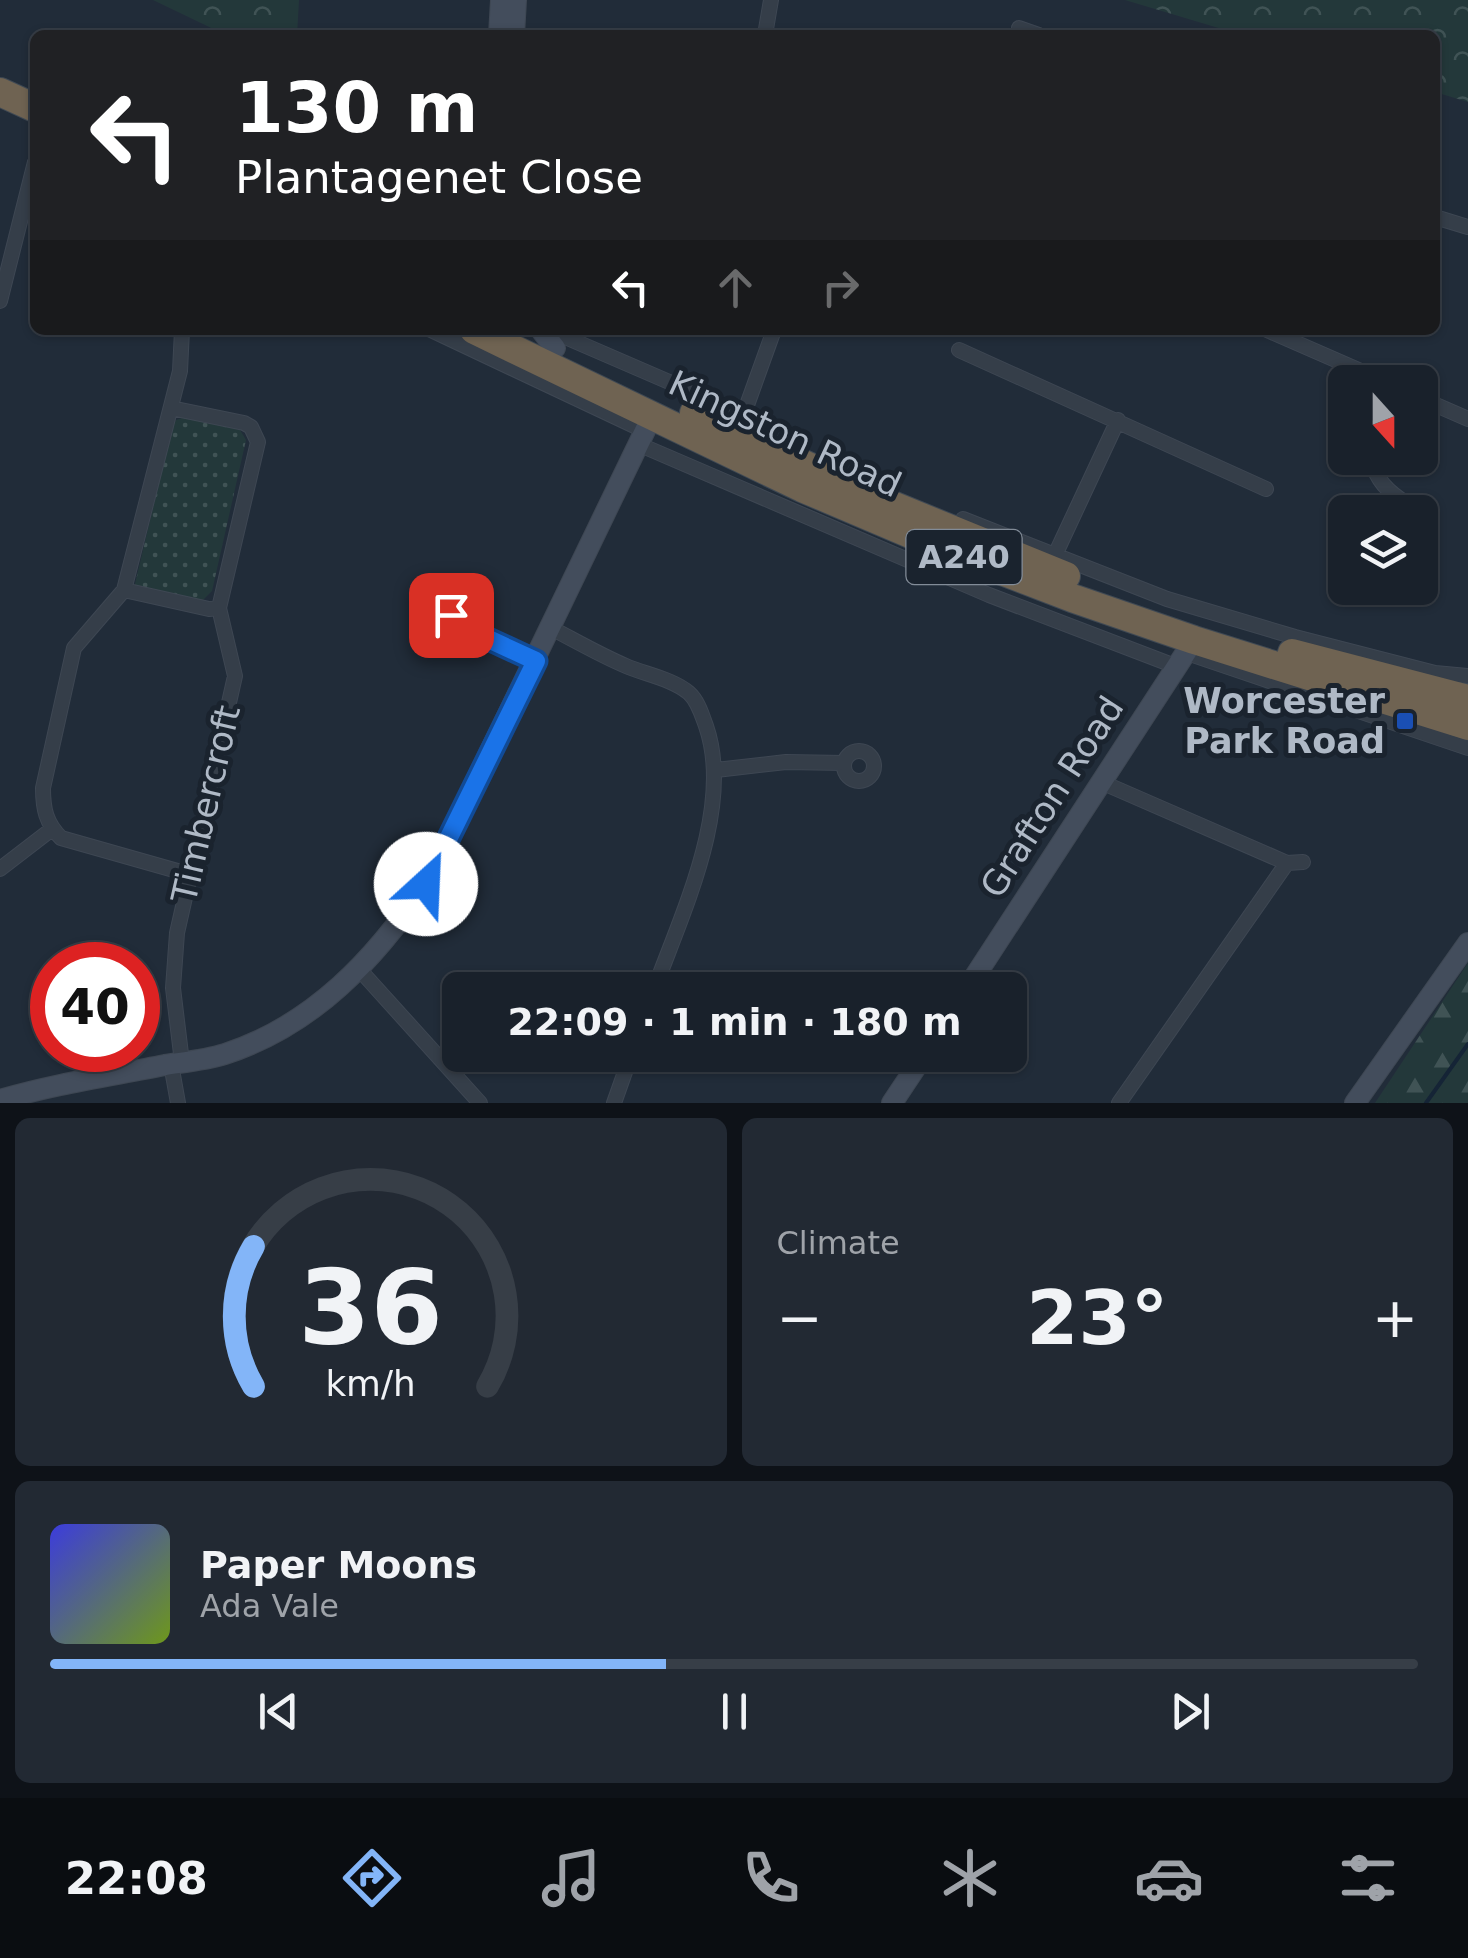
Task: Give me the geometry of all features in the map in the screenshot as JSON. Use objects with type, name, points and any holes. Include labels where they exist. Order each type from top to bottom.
[{"type":"highway","points":[[0,72],[30,86]]},
{"type":"highway","points":[[0,92],[30,106]]},
{"type":"highway","name":"Kingston Road","points":[[486,335],[645,430],[802,488],[1072,598],[1184,653],[1468,726]]},
{"type":"highway","name":"Kingston Road","points":[[548,336],[812,470],[1060,574],[1265,646],[1468,699]]},
{"type":"street","points":[[499,30],[501,0]]},
{"type":"street","points":[[514,30],[516,0]]},
{"type":"street","points":[[767,30],[771,0]]},
{"type":"street","points":[[1019,28],[1025,30]]},
{"type":"street","points":[[0,301],[30,182]]},
{"type":"street","points":[[1440,220],[1468,228]]},
{"type":"street","points":[[182,335],[183,352],[171,408],[124,590],[74,648],[43,788],[43,809],[61,838],[188,874]]},
{"type":"street","points":[[0,1100],[224,1054],[273,1035],[328,999],[359,970],[426,884],[645,430],[441,335]]},
{"type":"street","points":[[742,419],[772,335]]},
{"type":"street","points":[[1278,335],[1347,365]]},
{"type":"street","name":"Kingston Road","points":[[548,336],[690,392],[858,476],[1167,599],[1436,673],[1468,676]]},
{"type":"street","points":[[960,350],[1266,489]]},
{"type":"street","points":[[1438,406],[1468,420]]},
{"type":"street","name":"Timbercroft","points":[[171,408],[244,423],[251,427],[258,442],[219,608],[235,676],[176,933],[173,988],[178,1103]]},
{"type":"street","points":[[1055,556],[1118,420]]},
{"type":"street","points":[[1375,475],[1394,495]]},
{"type":"street","points":[[124,590],[219,608]]},
{"type":"street","points":[[456,624],[536,661]]},
{"type":"street","points":[[551,628],[624,666],[688,692],[700,708],[711,740],[716,770],[700,858],[660,972]]},
{"type":"street","points":[[1184,653],[1468,748]]},
{"type":"street","name":"Grafton Road","points":[[978,972],[1184,653]]},
{"type":"street","points":[[716,770],[786,762],[844,763]]},
{"type":"street","points":[[1101,782],[1287,862],[1303,862]]},
{"type":"street","points":[[0,869],[52,829]]},
{"type":"street","points":[[1120,1103],[1287,862]]},
{"type":"street","points":[[1355,1103],[1468,943]]},
{"type":"street","points":[[359,970],[480,1103]]},
{"type":"street","points":[[614,1103],[625,1072]]},
{"type":"street","points":[[892,1103],[913,1072]]},
{"type":"green space","points":[[153,0],[299,0],[297,30],[216,30]]},
{"type":"green space","points":[[1125,0],[1468,0],[1468,102],[1440,94],[1440,30],[1225,30]]},
{"type":"green space","points":[[185,417],[240,430],[246,440],[212,591],[201,602],[134,588],[172,428],[176,420]]},
{"type":"green space","points":[[1468,963],[1468,1103],[1375,1103]]},
{"type":"waterway","points":[[1426,1103],[1468,1044]]},
{"type":"place","name":"Worcester Park Road","points":[[1405,721]]},
{"type":"route","points":[[426,884],[536,661],[456,624],[451,615]]}]
